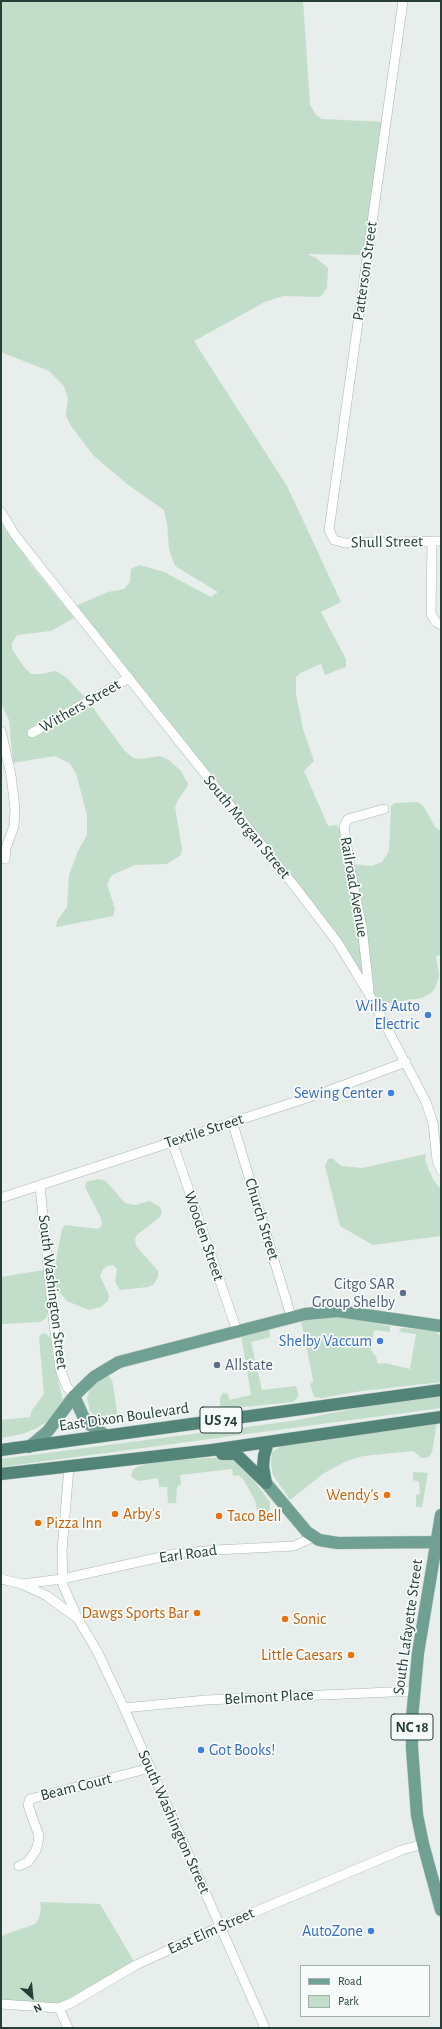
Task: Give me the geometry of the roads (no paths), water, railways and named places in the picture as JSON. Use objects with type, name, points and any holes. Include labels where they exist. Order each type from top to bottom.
[{"type":"highway","name":"East Dixon Boulevard","points":[[1,1450],[441,1390]]},
{"type":"highway","name":"US 74","points":[[1,1474],[212,1450],[441,1417]]},
{"type":"highway","points":[[266,1483],[262,1467],[268,1442]]},
{"type":"highway","points":[[212,1450],[218,1454],[236,1454],[266,1483]]},
{"type":"main road","points":[[29,1447],[48,1431],[74,1396],[94,1377],[120,1362],[291,1316],[338,1311],[441,1326]]},
{"type":"main road","points":[[74,1396],[83,1416],[89,1424],[105,1435]]},
{"type":"main road","points":[[266,1483],[288,1511],[314,1537],[327,1542],[437,1542]]},
{"type":"main road","name":"South Lafayette Street","points":[[441,1515],[420,1641],[415,1691],[412,1748],[417,1816],[441,1910]]},
{"type":"street","name":"Patterson Street","points":[[334,540],[329,530],[403,1]]},
{"type":"street","name":"South Morgan Street","points":[[1,512],[29,553],[296,888],[338,943],[369,994],[406,1062],[430,1112],[433,1123],[437,1160],[441,1170]]},
{"type":"street","name":"Shull Street","points":[[334,540],[345,543],[437,541]]},
{"type":"street","points":[[437,541],[430,614],[436,622],[441,625]]},
{"type":"street","name":"Withers Street","points":[[32,733],[129,678]]},
{"type":"street","points":[[1,731],[11,775],[15,809],[14,826],[4,848],[5,860]]},
{"type":"street","name":"Railroad Avenue","points":[[369,994],[362,927],[351,874],[344,826],[348,819],[384,809]]},
{"type":"street","name":"Textile Street","points":[[1,1198],[328,1090],[406,1062]]},
{"type":"street","name":"Church Street","points":[[232,1121],[291,1316]]},
{"type":"street","name":"Wooden Street","points":[[172,1141],[237,1331]]},
{"type":"street","name":"South Washington Street","points":[[40,1186],[60,1369],[67,1386],[74,1396]]},
{"type":"street","name":"South Washington Street","points":[[69,1466],[62,1579],[78,1619],[97,1652],[124,1708],[265,2028]]},
{"type":"street","name":"Earl Road","points":[[22,1584],[62,1579],[174,1554],[294,1546],[314,1537]]},
{"type":"street","points":[[4,1580],[22,1584]]},
{"type":"street","name":"South Washington Street","points":[[22,1584],[47,1596],[78,1619]]},
{"type":"street","name":"Belmont Place","points":[[124,1708],[206,1700],[415,1691]]},
{"type":"street","name":"Beam Court","points":[[20,1866],[28,1862],[36,1850],[38,1843],[38,1836],[28,1805],[30,1799],[150,1768]]},
{"type":"street","name":"East Elm Street","points":[[1,2004],[59,2008],[71,2003],[136,1965],[221,1926],[402,1850],[423,1844]]},
{"type":"street","points":[[59,2008],[68,2028]]},
{"type":"place","name":"Wills Auto Electric","points":[[428,1015]]},
{"type":"place","name":"Sewing Center","points":[[391,1093]]},
{"type":"place","name":"Citgo SAR Group Shelby","points":[[403,1293]]},
{"type":"place","name":"Shelby Vaccum","points":[[380,1341]]},
{"type":"place","name":"Allstate","points":[[217,1365]]},
{"type":"place","name":"Wendy's","points":[[387,1495]]},
{"type":"place","name":"Arby's","points":[[115,1514]]},
{"type":"place","name":"Taco Bell","points":[[219,1516]]},
{"type":"place","name":"Pizza Inn","points":[[38,1523]]},
{"type":"place","name":"Dawgs Sports Bar","points":[[197,1613]]},
{"type":"place","name":"Sonic","points":[[285,1619]]},
{"type":"place","name":"Little Caesars","points":[[351,1655]]},
{"type":"place","name":"Got Books!","points":[[201,1750]]},
{"type":"place","name":"AutoZone","points":[[371,1931]]}]
